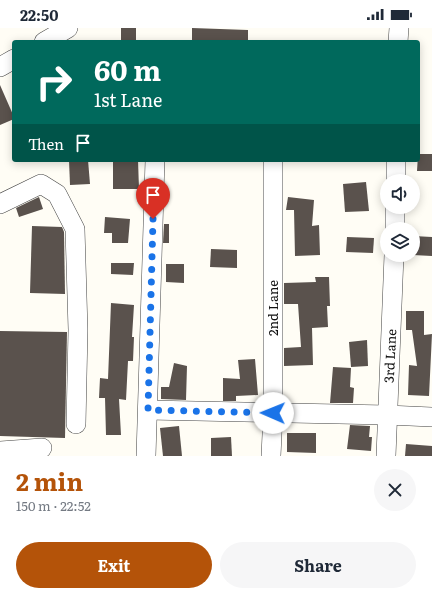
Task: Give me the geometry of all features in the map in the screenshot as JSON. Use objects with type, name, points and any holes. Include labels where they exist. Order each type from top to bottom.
[{"type":"street","points":[[47,40],[68,28]]},
{"type":"street","points":[[398,40],[399,28]]},
{"type":"street","points":[[0,67],[12,60]]},
{"type":"street","points":[[146,456],[155,162]]},
{"type":"street","name":"2nd Lane","points":[[271,456],[273,413],[273,162]]},
{"type":"street","points":[[396,162],[396,174]]},
{"type":"street","points":[[0,204],[41,184],[57,194],[75,229],[78,330],[76,424]]},
{"type":"street","name":"3rd Lane","points":[[386,456],[394,262]]},
{"type":"street","points":[[148,410],[432,417]]},
{"type":"street","points":[[0,450],[42,448]]},
{"type":"building","points":[[121,28],[136,28],[136,40],[121,40]]},
{"type":"building","points":[[192,28],[248,30],[248,40],[192,40]]},
{"type":"building","points":[[0,85],[12,112],[12,120],[0,125]]},
{"type":"building","points":[[420,154],[432,154],[432,171],[417,171],[418,162],[420,162]]},
{"type":"building","points":[[69,162],[88,162],[90,184],[70,185]]},
{"type":"building","points":[[113,162],[138,162],[139,189],[113,189]]},
{"type":"building","points":[[366,182],[369,211],[345,212],[343,184]]},
{"type":"building","points":[[39,197],[43,209],[19,217],[16,208]]},
{"type":"building","points":[[288,197],[314,200],[312,226],[319,225],[320,255],[295,256],[294,210],[286,210]]},
{"type":"building","points":[[105,217],[130,219],[128,243],[112,243],[112,233],[104,233]]},
{"type":"building","points":[[164,224],[169,224],[169,243],[163,243]]},
{"type":"building","points":[[32,226],[62,227],[64,232],[65,294],[30,293]]},
{"type":"building","points":[[420,236],[432,237],[432,256],[420,255]]},
{"type":"building","points":[[347,237],[374,238],[373,253],[346,252]]},
{"type":"building","points":[[211,249],[237,250],[237,268],[210,267]]},
{"type":"building","points":[[111,263],[134,263],[133,275],[111,274]]},
{"type":"building","points":[[166,264],[184,264],[184,283],[166,282]]},
{"type":"building","points":[[315,277],[329,277],[330,306],[327,306],[328,327],[312,328],[313,365],[284,366],[284,348],[301,347],[298,304],[284,304],[284,283],[316,282]]},
{"type":"building","points":[[111,303],[134,305],[132,337],[134,337],[133,361],[128,361],[126,400],[119,399],[121,435],[106,435],[105,398],[99,398],[100,378],[108,379]]},
{"type":"building","points":[[406,311],[424,311],[424,335],[432,334],[429,396],[408,395],[409,365],[417,366],[412,330],[406,330]]},
{"type":"building","points":[[0,331],[67,332],[65,438],[0,436]]},
{"type":"building","points":[[367,340],[368,366],[351,367],[349,342]]},
{"type":"building","points":[[255,359],[258,395],[236,396],[236,401],[223,401],[223,378],[240,379],[238,360]]},
{"type":"building","points":[[174,363],[187,366],[186,400],[161,399],[161,387],[169,387]]},
{"type":"building","points":[[333,367],[351,368],[350,387],[354,388],[353,403],[330,403]]},
{"type":"building","points":[[350,425],[370,426],[369,437],[372,437],[371,451],[347,449]]},
{"type":"building","points":[[179,426],[182,456],[163,456],[160,428]]},
{"type":"building","points":[[287,433],[316,433],[316,453],[287,452]]},
{"type":"building","points":[[231,437],[232,456],[211,456],[211,438]]},
{"type":"building","points":[[406,444],[432,446],[432,456],[405,456]]},
{"type":"route","points":[[153,219],[148,410],[273,413]]}]
